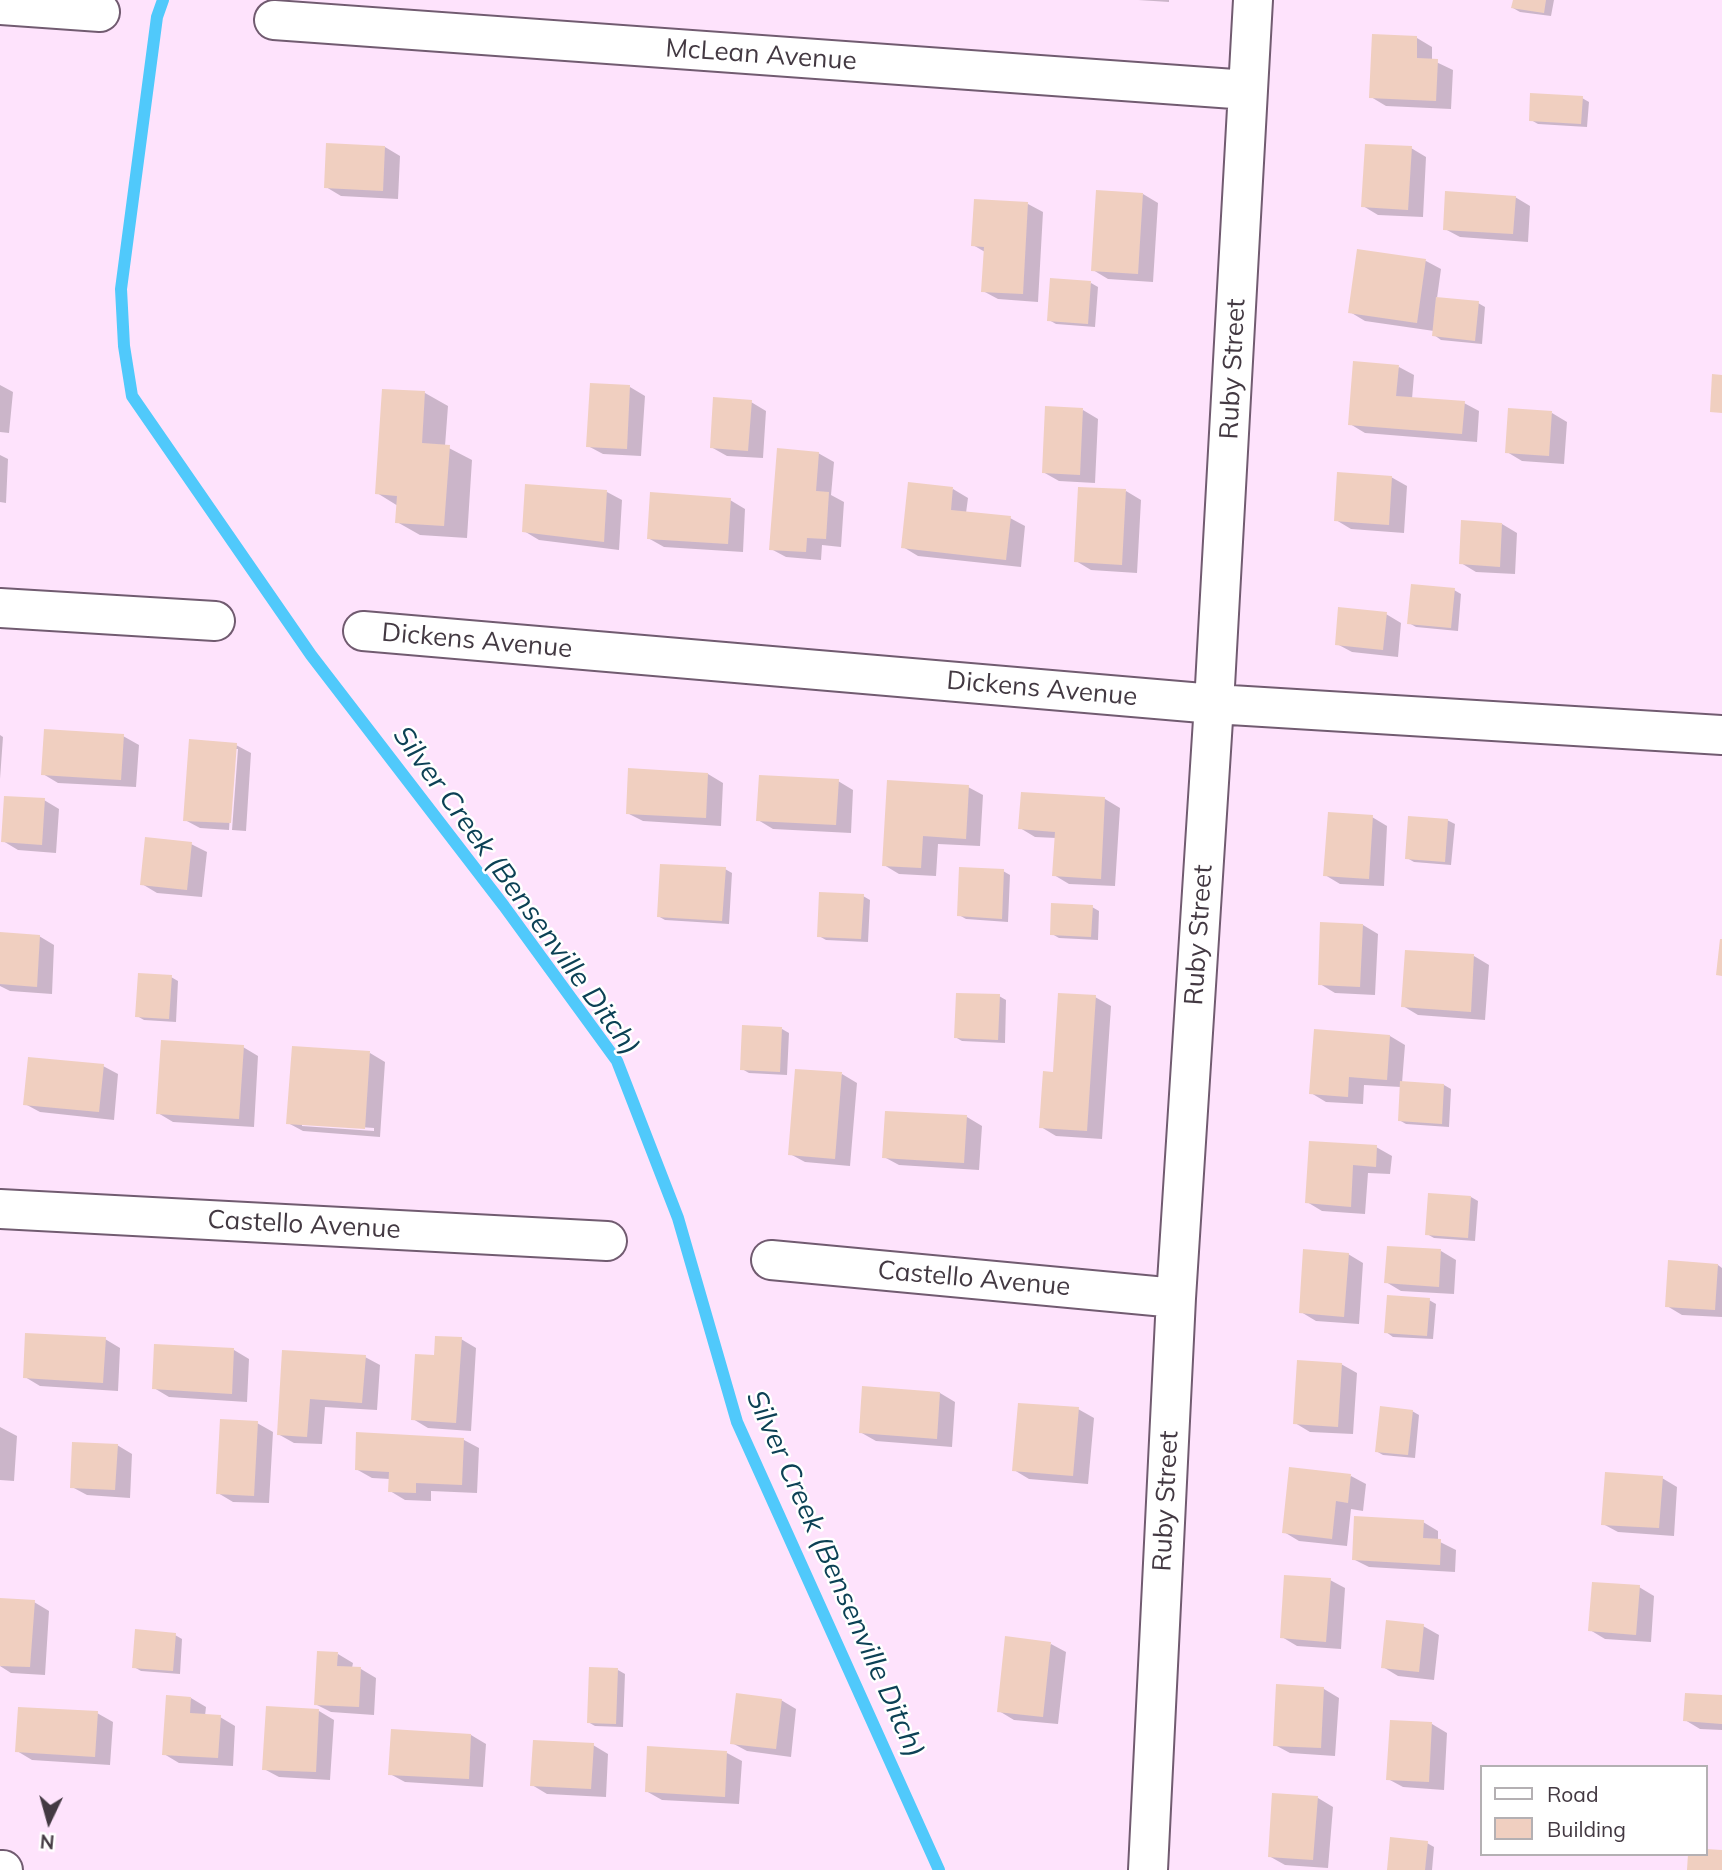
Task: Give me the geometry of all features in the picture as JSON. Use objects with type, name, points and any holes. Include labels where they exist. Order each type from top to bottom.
[{"type":"street","name":"Ruby Street","points":[[1148,1870],[1177,1298],[1214,704],[1253,0]]},
{"type":"street","points":[[0,5],[100,12]]},
{"type":"street","name":"McLean Avenue","points":[[274,20],[1248,90]]},
{"type":"street","points":[[0,608],[215,621]]},
{"type":"street","name":"Dickens Avenue","points":[[363,631],[1214,704],[1722,735]]},
{"type":"street","name":"Castello Avenue","points":[[0,1209],[607,1241]]},
{"type":"street","name":"Castello Avenue","points":[[771,1260],[1177,1298]]},
{"type":"building","points":[[1513,0],[1546,0],[1544,13],[1511,8]]},
{"type":"building","points":[[1372,34],[1417,36],[1417,58],[1438,59],[1436,101],[1369,98]]},
{"type":"building","points":[[1530,93],[1583,96],[1581,124],[1529,121]]},
{"type":"building","points":[[326,143],[385,146],[383,191],[324,188]]},
{"type":"building","points":[[1365,144],[1412,146],[1408,210],[1361,207]]},
{"type":"building","points":[[1096,190],[1143,193],[1138,274],[1091,271]]},
{"type":"building","points":[[1445,191],[1516,196],[1513,234],[1443,230]]},
{"type":"building","points":[[974,199],[1028,202],[1023,294],[981,292],[984,247],[971,246]]},
{"type":"building","points":[[1357,249],[1426,259],[1417,323],[1348,313]]},
{"type":"building","points":[[1050,278],[1091,281],[1088,324],[1047,321]]},
{"type":"building","points":[[1436,297],[1479,301],[1475,341],[1432,336]]},
{"type":"building","points":[[1353,361],[1399,365],[1396,396],[1465,401],[1462,434],[1348,425]]},
{"type":"building","points":[[1712,374],[1722,375],[1722,413],[1710,412]]},
{"type":"building","points":[[590,383],[630,385],[627,449],[586,447]]},
{"type":"building","points":[[382,389],[425,391],[422,443],[450,445],[444,526],[395,523],[397,496],[375,494]]},
{"type":"building","points":[[713,397],[752,400],[748,451],[710,448]]},
{"type":"building","points":[[1045,406],[1083,408],[1080,475],[1042,473]]},
{"type":"building","points":[[1508,408],[1552,411],[1549,456],[1505,453]]},
{"type":"building","points":[[777,448],[819,452],[816,491],[829,492],[826,539],[807,538],[806,552],[769,550]]},
{"type":"building","points":[[1337,472],[1392,476],[1389,525],[1334,521]]},
{"type":"building","points":[[908,482],[953,487],[951,510],[1011,516],[1006,560],[901,548]]},
{"type":"building","points":[[525,484],[607,490],[604,542],[522,532]]},
{"type":"building","points":[[1078,487],[1126,489],[1122,565],[1074,562]]},
{"type":"building","points":[[650,492],[731,498],[728,544],[647,539]]},
{"type":"building","points":[[1461,520],[1502,523],[1500,567],[1459,564]]},
{"type":"building","points":[[1411,584],[1455,588],[1451,628],[1407,624]]},
{"type":"building","points":[[1338,607],[1387,612],[1383,650],[1335,645]]},
{"type":"building","points":[[44,729],[124,734],[121,780],[41,775]]},
{"type":"building","points":[[189,739],[237,743],[231,823],[183,821]]},
{"type":"building","points":[[628,768],[708,773],[706,818],[626,814]]},
{"type":"building","points":[[759,775],[839,779],[836,825],[756,821]]},
{"type":"building","points":[[887,780],[969,785],[966,839],[923,836],[921,868],[882,866]]},
{"type":"building","points":[[1021,792],[1105,797],[1101,879],[1052,876],[1055,832],[1018,829]]},
{"type":"building","points":[[4,796],[45,798],[42,845],[1,842]]},
{"type":"building","points":[[1328,812],[1373,815],[1369,879],[1323,876]]},
{"type":"building","points":[[1408,816],[1448,819],[1445,862],[1405,859]]},
{"type":"building","points":[[145,837],[192,842],[187,890],[140,885]]},
{"type":"building","points":[[660,864],[726,867],[722,921],[657,917]]},
{"type":"building","points":[[959,867],[1004,869],[1002,919],[957,916]]},
{"type":"building","points":[[819,892],[864,894],[861,939],[817,937]]},
{"type":"building","points":[[1051,903],[1093,905],[1091,937],[1050,935]]},
{"type":"building","points":[[1320,922],[1363,924],[1360,987],[1318,985]]},
{"type":"building","points":[[0,932],[40,935],[37,987],[0,984]]},
{"type":"building","points":[[1722,939],[1722,976],[1716,975]]},
{"type":"building","points":[[1405,950],[1474,954],[1471,1012],[1401,1007]]},
{"type":"building","points":[[138,973],[172,975],[169,1019],[135,1017]]},
{"type":"building","points":[[956,993],[1000,994],[998,1040],[954,1038]]},
{"type":"building","points":[[1058,993],[1096,995],[1087,1131],[1039,1128],[1043,1071],[1053,1072]]},
{"type":"building","points":[[742,1025],[782,1027],[780,1072],[740,1070]]},
{"type":"building","points":[[1314,1029],[1390,1035],[1387,1080],[1349,1077],[1348,1097],[1309,1094]]},
{"type":"building","points":[[161,1040],[244,1045],[239,1119],[156,1114]]},
{"type":"building","points":[[292,1046],[370,1051],[365,1129],[286,1124]]},
{"type":"building","points":[[28,1057],[104,1064],[99,1112],[23,1105]]},
{"type":"building","points":[[795,1069],[842,1072],[835,1159],[788,1155]]},
{"type":"building","points":[[1400,1081],[1444,1084],[1442,1124],[1398,1121]]},
{"type":"building","points":[[885,1111],[967,1115],[964,1163],[882,1158]]},
{"type":"building","points":[[1309,1141],[1377,1145],[1376,1167],[1353,1165],[1351,1207],[1305,1203]]},
{"type":"building","points":[[1428,1193],[1471,1196],[1468,1238],[1425,1235]]},
{"type":"building","points":[[1387,1246],[1441,1249],[1439,1287],[1384,1283]]},
{"type":"building","points":[[1303,1249],[1349,1253],[1344,1317],[1299,1313]]},
{"type":"building","points":[[1668,1260],[1718,1264],[1715,1310],[1665,1307]]},
{"type":"building","points":[[1387,1295],[1430,1298],[1427,1336],[1384,1333]]},
{"type":"building","points":[[25,1333],[106,1337],[103,1383],[23,1378]]},
{"type":"building","points":[[435,1336],[462,1337],[456,1423],[411,1420],[415,1354],[434,1355]]},
{"type":"building","points":[[154,1344],[234,1348],[232,1394],[152,1389]]},
{"type":"building","points":[[282,1350],[366,1355],[362,1403],[310,1399],[307,1437],[277,1435]]},
{"type":"building","points":[[1297,1360],[1342,1363],[1338,1427],[1293,1424]]},
{"type":"building","points":[[862,1386],[940,1392],[937,1439],[859,1433]]},
{"type":"building","points":[[1018,1403],[1079,1407],[1073,1476],[1012,1471]]},
{"type":"building","points":[[1380,1406],[1413,1410],[1408,1455],[1375,1452]]},
{"type":"building","points":[[220,1419],[258,1421],[254,1496],[216,1494]]},
{"type":"building","points":[[356,1432],[464,1438],[462,1485],[416,1483],[416,1493],[388,1492],[389,1472],[355,1470]]},
{"type":"building","points":[[72,1442],[118,1444],[115,1490],[70,1488]]},
{"type":"building","points":[[1289,1467],[1351,1474],[1348,1503],[1336,1501],[1332,1539],[1282,1533]]},
{"type":"building","points":[[1605,1472],[1663,1476],[1659,1528],[1601,1525]]},
{"type":"building","points":[[1354,1516],[1424,1520],[1423,1538],[1441,1539],[1440,1565],[1352,1560]]},
{"type":"building","points":[[1284,1575],[1331,1578],[1326,1642],[1280,1638]]},
{"type":"building","points":[[1592,1582],[1640,1585],[1636,1635],[1588,1631]]},
{"type":"building","points":[[0,1598],[35,1600],[30,1667],[0,1666]]},
{"type":"building","points":[[1386,1620],[1424,1624],[1419,1672],[1381,1668]]},
{"type":"building","points":[[135,1629],[176,1633],[173,1671],[132,1668]]},
{"type":"building","points":[[1005,1636],[1051,1642],[1043,1717],[997,1712]]},
{"type":"building","points":[[317,1651],[338,1652],[337,1666],[361,1667],[359,1707],[314,1705]]},
{"type":"building","points":[[589,1667],[618,1668],[616,1724],[587,1723]]},
{"type":"building","points":[[1276,1684],[1324,1687],[1321,1748],[1273,1746]]},
{"type":"building","points":[[736,1693],[782,1699],[776,1749],[730,1744]]},
{"type":"building","points":[[1685,1693],[1722,1695],[1722,1724],[1683,1721]]},
{"type":"building","points":[[166,1695],[191,1697],[190,1713],[221,1715],[218,1758],[162,1755]]},
{"type":"building","points":[[266,1706],[319,1709],[316,1772],[262,1770]]},
{"type":"building","points":[[18,1707],[98,1711],[95,1757],[15,1752]]},
{"type":"building","points":[[1390,1720],[1432,1722],[1429,1782],[1386,1780]]},
{"type":"building","points":[[391,1729],[471,1734],[469,1779],[388,1775]]},
{"type":"building","points":[[533,1740],[594,1743],[591,1789],[530,1786]]},
{"type":"building","points":[[647,1746],[727,1751],[725,1797],[645,1792]]},
{"type":"building","points":[[1272,1793],[1318,1796],[1313,1860],[1268,1857]]},
{"type":"building","points":[[1390,1837],[1428,1841],[1425,1870],[1387,1870]]},
{"type":"building","points":[[1708,1849],[1722,1850],[1722,1870],[1687,1870],[1688,1856],[1708,1856]]},
{"type":"waterway","name":"Silver Creek (Bensenville Ditch)","points":[[163,0],[157,17],[121,289],[124,346],[132,396],[311,655],[504,906],[617,1061],[678,1218],[737,1422],[939,1870]]}]
